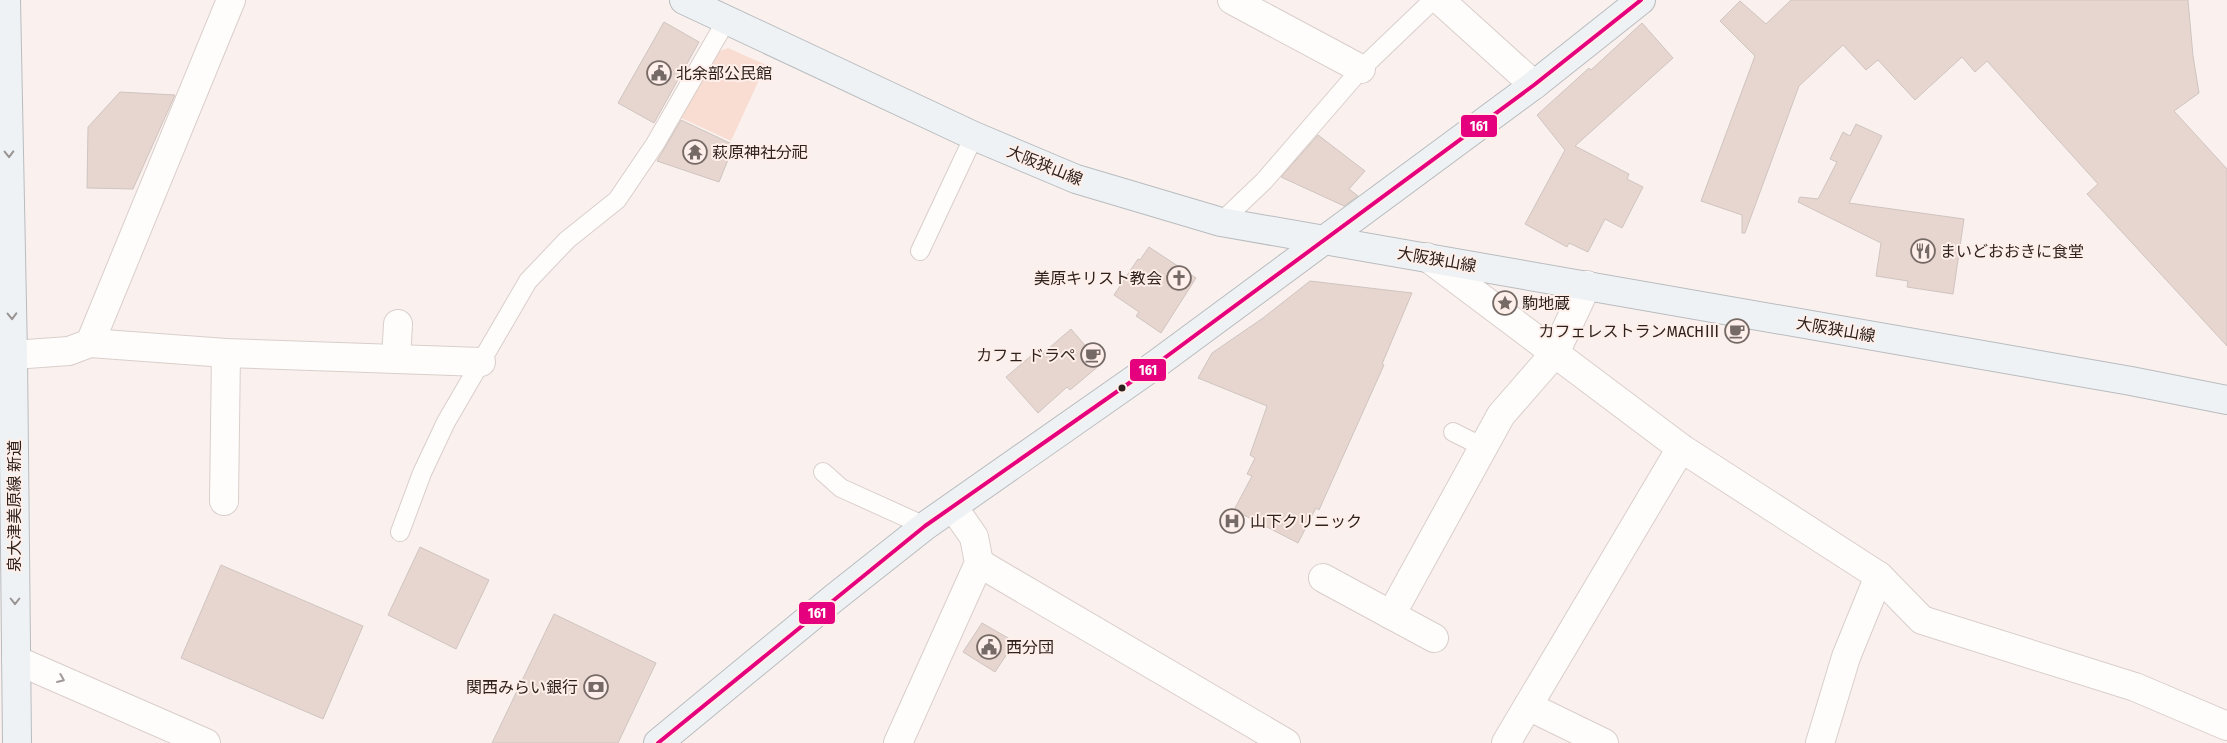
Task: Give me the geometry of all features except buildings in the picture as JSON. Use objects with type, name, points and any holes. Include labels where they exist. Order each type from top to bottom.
[{"type":"main road","name":"泉大津美原線 新道","points":[[6,0],[13,355],[17,743]]},
{"type":"main road","name":"大阪狭山線","points":[[686,0],[726,21],[974,136],[1076,178],[1221,222],[2131,381],[2227,400]]},
{"type":"main road","points":[[658,743],[834,598],[925,526],[1155,365],[1322,240],[1534,86],[1641,0]]},
{"type":"street","points":[[90,343],[232,0]]},
{"type":"street","points":[[1232,0],[1362,69]]},
{"type":"street","points":[[1440,0],[1534,86]]},
{"type":"street","points":[[1427,257],[1681,448],[1879,576],[1922,620],[2135,687],[2227,726]]},
{"type":"street","points":[[1391,615],[1501,415],[1555,353],[1588,285]]},
{"type":"street","points":[[396,359],[398,324]]},
{"type":"street","points":[[13,355],[69,351],[90,343],[226,353],[481,362]]},
{"type":"street","points":[[224,501],[226,353]]},
{"type":"street","points":[[1506,743],[1681,448]]},
{"type":"street","points":[[898,743],[979,563],[974,537],[953,508]]},
{"type":"street","points":[[979,563],[1286,743]]},
{"type":"street","points":[[1820,743],[1846,657],[1879,576]]},
{"type":"street","points":[[1323,578],[1434,638]]},
{"type":"street","points":[[16,660],[155,734],[206,743]]},
{"type":"street","points":[[1528,706],[1604,743]]},
{"type":"lane","points":[[1221,222],[1264,181],[1362,69],[1433,0]]},
{"type":"lane","points":[[400,532],[422,472],[438,439],[528,281],[567,240],[617,200],[655,144],[726,21]]},
{"type":"lane","points":[[920,250],[974,136]]},
{"type":"lane","points":[[1453,432],[1483,448]]},
{"type":"lane","points":[[823,472],[841,488],[925,526]]},
{"type":"shaded area","points":[[728,48],[766,65],[731,141],[679,117],[715,53]]},
{"type":"transit line","name":"161","points":[[658,743],[925,526],[1155,365],[1534,85],[1641,0]]},
{"type":"place","name":"北余部公民館","points":[[659,73]]},
{"type":"place","name":"萩原神社分祀","points":[[695,152]]},
{"type":"place","name":"まいどおおきに食堂","points":[[1923,251]]},
{"type":"place","name":"美原キリスト教会","points":[[1179,278]]},
{"type":"place","name":"駒地蔵","points":[[1505,303]]},
{"type":"place","name":"カフェレストランMACHⅢ","points":[[1737,331]]},
{"type":"place","name":"カフェ ドラペ","points":[[1093,355]]},
{"type":"place","name":"山下クリニック","points":[[1232,521]]},
{"type":"place","name":"西分団","points":[[989,647]]},
{"type":"place","name":"関西みらい銀行","points":[[596,687]]}]
